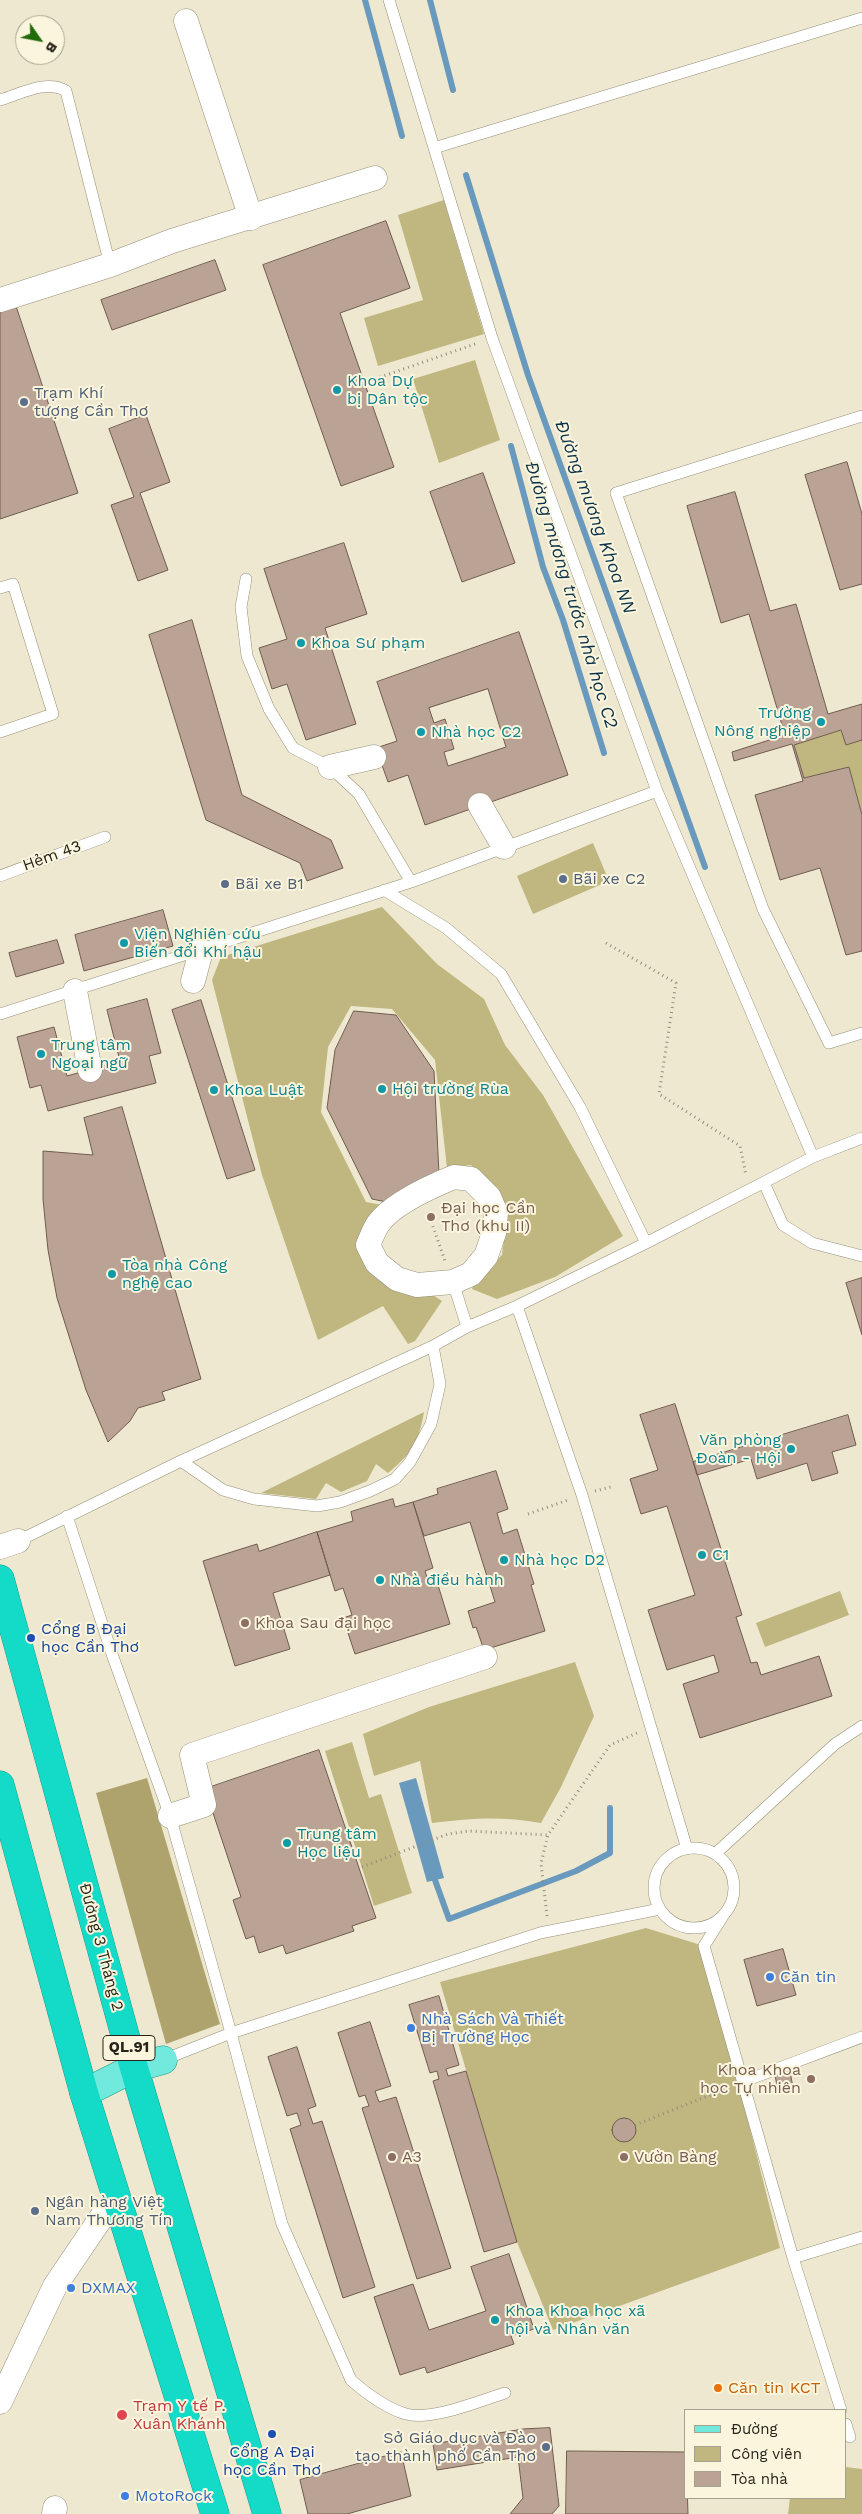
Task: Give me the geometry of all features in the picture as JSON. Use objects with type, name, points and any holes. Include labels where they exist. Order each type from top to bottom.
[{"type":"highway","name":"Đường 3 Tháng 2","points":[[0,1579],[134,2068],[267,2514]]},
{"type":"highway","points":[[0,1785],[84,2093],[215,2514]]},
{"type":"main road","points":[[84,2093],[134,2068],[163,2060]]},
{"type":"street","points":[[186,21],[251,218]]},
{"type":"street","points":[[0,300],[110,265],[172,241],[375,178]]},
{"type":"street","points":[[330,767],[374,757]]},
{"type":"street","points":[[480,805],[504,847]]},
{"type":"street","points":[[193,981],[200,951]]},
{"type":"street","points":[[75,990],[90,1070]]},
{"type":"street","points":[[454,1177],[471,1179],[489,1197],[496,1213],[494,1233],[486,1256],[471,1274],[453,1282],[416,1285],[397,1279],[377,1263],[368,1245],[378,1223],[399,1206],[421,1193],[454,1177]]},
{"type":"street","points":[[170,1816],[204,1805],[192,1754],[485,1657]]},
{"type":"street","points":[[0,2402],[55,2286],[103,2215],[118,2204]]},
{"type":"lane","points":[[389,0],[492,338],[657,791],[812,1157]]},
{"type":"lane","points":[[434,148],[862,18]]},
{"type":"lane","points":[[0,100],[44,87],[58,86],[66,91],[110,265]]},
{"type":"lane","points":[[862,416],[616,494],[763,909],[829,1043],[862,1033]]},
{"type":"lane","points":[[246,580],[241,607],[247,656],[269,709],[293,748],[330,767],[359,794],[411,882]]},
{"type":"lane","points":[[0,588],[13,584],[53,714],[0,732]]},
{"type":"lane","points":[[0,1014],[411,882],[657,791]]},
{"type":"lane","name":"Hẻm 43","points":[[0,876],[105,837]]},
{"type":"lane","points":[[384,890],[446,928],[501,974],[580,1107],[646,1243]]},
{"type":"lane","points":[[9,1544],[181,1461],[433,1346],[467,1327],[517,1306],[646,1243],[812,1157],[862,1138]]},
{"type":"lane","points":[[764,1183],[782,1224],[812,1243],[862,1256]]},
{"type":"lane","points":[[453,1282],[467,1327]]},
{"type":"lane","points":[[517,1306],[582,1495],[687,1849]]},
{"type":"lane","points":[[181,1461],[223,1490],[254,1499],[317,1506],[340,1502],[370,1491],[396,1479],[410,1462],[431,1424],[440,1384],[433,1346]]},
{"type":"lane","points":[[67,1516],[113,1657],[170,1816],[282,2224],[351,2380],[372,2398],[407,2414],[433,2414],[505,2393]]},
{"type":"lane","points":[[716,1854],[834,1744],[862,1726]]},
{"type":"lane","points":[[723,1916],[713,1924],[690,1928],[678,1925],[660,1910],[654,1888],[660,1867],[676,1852],[697,1848],[716,1854],[729,1869],[734,1888],[729,1908],[704,1946],[793,2258],[841,2409]]},
{"type":"lane","points":[[163,2060],[231,2033],[549,1932],[660,1910]]},
{"type":"lane","points":[[742,2082],[862,2037]]},
{"type":"lane","points":[[793,2258],[862,2237]]},
{"type":"lane","points":[[847,2427],[850,2437]]},
{"type":"path","points":[[375,379],[492,338]]},
{"type":"path","points":[[606,943],[676,983],[660,1094],[740,1146],[749,1190]]},
{"type":"path","points":[[421,1193],[453,1282]]},
{"type":"path","points":[[549,1932],[541,1863],[548,1834],[610,1745],[651,1726]]},
{"type":"path","points":[[362,1867],[438,1838],[469,1831],[548,1834]]},
{"type":"path","points":[[635,2125],[742,2082]]},
{"type":"green space","points":[[444,200],[484,334],[378,366],[364,318],[423,300],[398,215]]},
{"type":"green space","points":[[475,360],[500,440],[439,463],[413,379]]},
{"type":"green space","points":[[841,730],[846,745],[862,740],[862,815],[849,767],[804,778],[794,745]]},
{"type":"green space","name":"Bãi xe C2","points":[[593,843],[609,881],[533,914],[517,876]]},
{"type":"green space","points":[[382,907],[437,964],[484,999],[505,1045],[543,1095],[623,1236],[555,1277],[497,1299],[472,1289],[474,1282],[502,1255],[508,1208],[492,1185],[471,1165],[447,1168],[435,1060],[392,1009],[351,1006],[328,1047],[321,1112],[366,1202],[388,1206],[374,1222],[377,1276],[412,1296],[433,1295],[442,1301],[415,1341],[408,1344],[383,1306],[318,1340],[262,1175],[212,980],[221,957]]},
{"type":"green space","points":[[424,1412],[417,1440],[413,1447],[388,1473],[376,1464],[367,1481],[341,1492],[326,1483],[316,1499],[261,1493]]},
{"type":"green space","points":[[840,1591],[849,1615],[765,1647],[756,1623]]},
{"type":"green space","points":[[575,1662],[594,1716],[561,1787],[541,1823],[487,1818],[432,1823],[420,1761],[374,1776],[363,1734],[429,1707]]},
{"type":"green space","points":[[352,1742],[369,1798],[381,1794],[412,1893],[374,1906],[325,1751]]},
{"type":"green space","name":"Vườn Bàng","points":[[646,1928],[704,1946],[780,2248],[553,2330],[517,2242],[440,1982]]},
{"type":"green space","points":[[847,2467],[862,2469],[862,2514],[788,2514],[790,2499],[847,2499]]},
{"type":"shaded area","points":[[147,1778],[220,2024],[166,2044],[96,1793]]},
{"type":"water","points":[[416,1778],[444,1878],[427,1882],[399,1783]]},
{"type":"building","name":"Khoa Dự bị Dân tộc","points":[[386,221],[410,288],[340,313],[394,467],[341,486],[263,265]]},
{"type":"building","points":[[215,260],[226,290],[112,330],[101,300]]},
{"type":"building","name":"Trạm Khí tượng Cần Thơ","points":[[16,306],[78,493],[0,519],[0,311]]},
{"type":"building","points":[[146,415],[170,482],[140,493],[168,570],[138,581],[111,505],[134,497],[109,429]]},
{"type":"building","points":[[847,462],[862,514],[862,584],[840,590],[805,475]]},
{"type":"building","points":[[483,473],[515,563],[462,582],[430,492]]},
{"type":"building","name":"Trường Nông nghiệp","points":[[735,492],[770,611],[796,604],[828,714],[862,704],[862,740],[846,745],[841,730],[794,745],[804,778],[849,767],[862,815],[862,951],[846,955],[820,868],[780,880],[755,795],[803,781],[792,744],[734,761],[732,752],[785,735],[749,614],[721,623],[687,506]]},
{"type":"building","name":"Khoa Sư phạm","points":[[344,543],[367,614],[325,628],[356,724],[306,740],[287,684],[272,689],[259,648],[287,639],[264,569]]},
{"type":"building","points":[[192,620],[242,795],[331,840],[343,868],[307,881],[300,863],[206,820],[149,635]]},
{"type":"building","name":"Nhà học C2","points":[[519,632],[568,775],[425,825],[408,775],[388,782],[376,748],[397,741],[377,682]],"holes":[[[488,689],[506,747],[448,766],[444,752],[454,749],[445,719],[434,723],[429,708]]]},
{"type":"building","name":"Viện Nghiên cứu Biến đổi Khí hậu","points":[[163,910],[173,946],[84,971],[75,935]]},
{"type":"building","points":[[57,940],[64,963],[16,977],[9,953]]},
{"type":"building","name":"Trung tâm Ngoại ngữ","points":[[147,999],[161,1053],[149,1056],[156,1083],[48,1111],[41,1085],[30,1088],[17,1037],[54,1027],[67,1076],[120,1061],[107,1010]]},
{"type":"building","name":"Khoa Luật","points":[[201,1000],[255,1170],[227,1179],[172,1010]]},
{"type":"building","name":"Hội trường Rùa","points":[[354,1011],[396,1015],[434,1071],[439,1174],[396,1204],[372,1199],[327,1108],[335,1050]]},
{"type":"building","name":"Tòa nhà Công nghệ cao","points":[[122,1107],[201,1379],[162,1392],[165,1400],[138,1408],[130,1421],[108,1442],[86,1390],[57,1298],[48,1250],[43,1199],[43,1151],[93,1155],[84,1118]]},
{"type":"building","points":[[862,1278],[862,1335],[846,1283]]},
{"type":"building","name":"C1","points":[[675,1404],[742,1615],[736,1617],[751,1663],[757,1662],[761,1675],[819,1656],[832,1696],[700,1738],[683,1684],[719,1672],[714,1655],[667,1670],[648,1610],[695,1595],[667,1506],[641,1514],[630,1479],[658,1470],[640,1415]]},
{"type":"building","name":"Văn phòng Đoàn - Hội","points":[[848,1415],[856,1445],[832,1452],[838,1473],[812,1481],[807,1463],[757,1479],[751,1459],[697,1475],[693,1462]]},
{"type":"building","name":"Nhà học D2","points":[[496,1471],[508,1509],[497,1513],[503,1534],[517,1529],[534,1584],[531,1585],[545,1631],[484,1650],[476,1627],[473,1628],[468,1611],[495,1602],[470,1522],[424,1536],[413,1502],[438,1494],[437,1489]]},
{"type":"building","name":"Nhà điều hành","points":[[393,1499],[395,1507],[413,1502],[433,1568],[425,1571],[430,1587],[438,1585],[450,1624],[355,1654],[343,1618],[352,1615],[343,1588],[335,1591],[317,1532],[353,1521],[351,1512]]},
{"type":"building","points":[[317,1532],[330,1575],[273,1593],[290,1649],[235,1666],[203,1561],[257,1544],[259,1551]]},
{"type":"building","name":"Trung tâm Học liệu","points":[[319,1750],[376,1918],[352,1926],[354,1931],[286,1954],[283,1945],[259,1953],[254,1936],[246,1939],[233,1900],[241,1897],[205,1789]]},
{"type":"building","name":"Căn tin","points":[[783,1949],[796,1995],[757,2006],[744,1960]]},
{"type":"building","points":[[439,1996],[459,2065],[446,2069],[448,2076],[466,2071],[517,2242],[484,2252],[433,2081],[439,2079],[437,2071],[430,2073],[409,2005]]},
{"type":"building","points":[[370,2022],[391,2086],[375,2091],[379,2102],[396,2097],[451,2268],[417,2279],[362,2108],[369,2106],[365,2095],[359,2097],[338,2033]]},
{"type":"building","points":[[297,2047],[316,2106],[308,2109],[313,2124],[322,2121],[375,2287],[343,2298],[290,2129],[301,2125],[297,2113],[287,2116],[268,2057]]},
{"type":"building","points":[[790,2072],[793,2087],[778,2091],[775,2075]]},
{"type":"building","points":[[624,2118],[629,2119],[635,2125],[635,2135],[629,2141],[624,2142],[619,2141],[613,2135],[612,2130],[613,2125],[619,2119]]},
{"type":"building","name":"Khoa Khoa học xã hội và Nhân văn","points":[[509,2254],[534,2329],[511,2336],[514,2344],[427,2373],[425,2367],[400,2375],[374,2297],[413,2284],[429,2330],[486,2311],[471,2267]]},
{"type":"building","points":[[550,2428],[559,2506],[552,2514],[510,2514],[523,2498],[518,2457],[437,2470],[433,2444],[523,2429]]},
{"type":"building","points":[[567,2451],[684,2452],[684,2499],[688,2499],[688,2514],[566,2514]]},
{"type":"building","points":[[401,2452],[411,2496],[347,2514],[308,2514],[300,2480]]},
{"type":"waterway","points":[[365,0],[402,136]]},
{"type":"waterway","points":[[430,0],[453,90]]},
{"type":"waterway","name":"Đường mương Khoa NN","points":[[466,175],[528,375],[705,867]]},
{"type":"waterway","name":"Đường mương trước nhà học C2","points":[[511,446],[543,567],[563,620],[604,753]]},
{"type":"waterway","points":[[435,1880],[449,1919],[576,1871],[610,1853],[610,1808]]},
{"type":"place","name":"Khoa Dự bị Dân tộc","points":[[337,390]]},
{"type":"place","name":"Trạm Khí tượng Cần Thơ","points":[[24,402]]},
{"type":"place","name":"Khoa Sư phạm","points":[[301,643]]},
{"type":"place","name":"Trường Nông nghiệp","points":[[821,722]]},
{"type":"place","name":"Nhà học C2","points":[[421,732]]},
{"type":"place","name":"Bãi xe C2","points":[[563,879]]},
{"type":"place","name":"Bãi xe B1","points":[[225,884]]},
{"type":"place","name":"Viện Nghiên cứu Biến đổi Khí hậu","points":[[124,943]]},
{"type":"place","name":"Trung tâm Ngoại ngữ","points":[[41,1054]]},
{"type":"place","name":"Hội trường Rùa","points":[[382,1089]]},
{"type":"place","name":"Khoa Luật","points":[[214,1090]]},
{"type":"place","name":"Đại học Cần Thơ (khu II)","points":[[431,1217]]},
{"type":"place","name":"Tòa nhà Công nghệ cao","points":[[112,1274]]},
{"type":"place","name":"Văn phòng Đoàn - Hội","points":[[791,1449]]},
{"type":"place","name":"C1","points":[[702,1555]]},
{"type":"place","name":"Nhà học D2","points":[[504,1560]]},
{"type":"place","name":"Nhà điều hành","points":[[380,1580]]},
{"type":"place","name":"Khoa Sau đại học","points":[[245,1623]]},
{"type":"place","name":"Cổng B Đại học Cần Thơ","points":[[31,1638]]},
{"type":"place","name":"Trung tâm Học liệu","points":[[287,1843]]},
{"type":"place","name":"Căn tin","points":[[770,1977]]},
{"type":"place","name":"Nhà Sách Và Thiết Bị Trường Học","points":[[411,2028]]},
{"type":"place","name":"Khoa Khoa học Tự nhiên","points":[[811,2079]]},
{"type":"place","name":"A3","points":[[392,2157]]},
{"type":"place","name":"Vườn Bàng","points":[[624,2157]]},
{"type":"place","name":"Ngân hàng Việt Nam Thương Tín","points":[[35,2211]]},
{"type":"place","name":"DXMAX","points":[[71,2288]]},
{"type":"place","name":"Khoa Khoa học xã hội và Nhân văn","points":[[495,2320]]},
{"type":"place","name":"Căn tin KCT","points":[[718,2388]]},
{"type":"place","name":"Trạm Y tế P. Xuân Khánh","points":[[122,2415]]},
{"type":"place","name":"Cổng A Đại học Cần Thơ","points":[[272,2434]]},
{"type":"place","name":"Sở Giáo dục và Đào tạo thành phố Cần Thơ","points":[[546,2447]]},
{"type":"place","name":"MotoRock","points":[[125,2496]]}]
